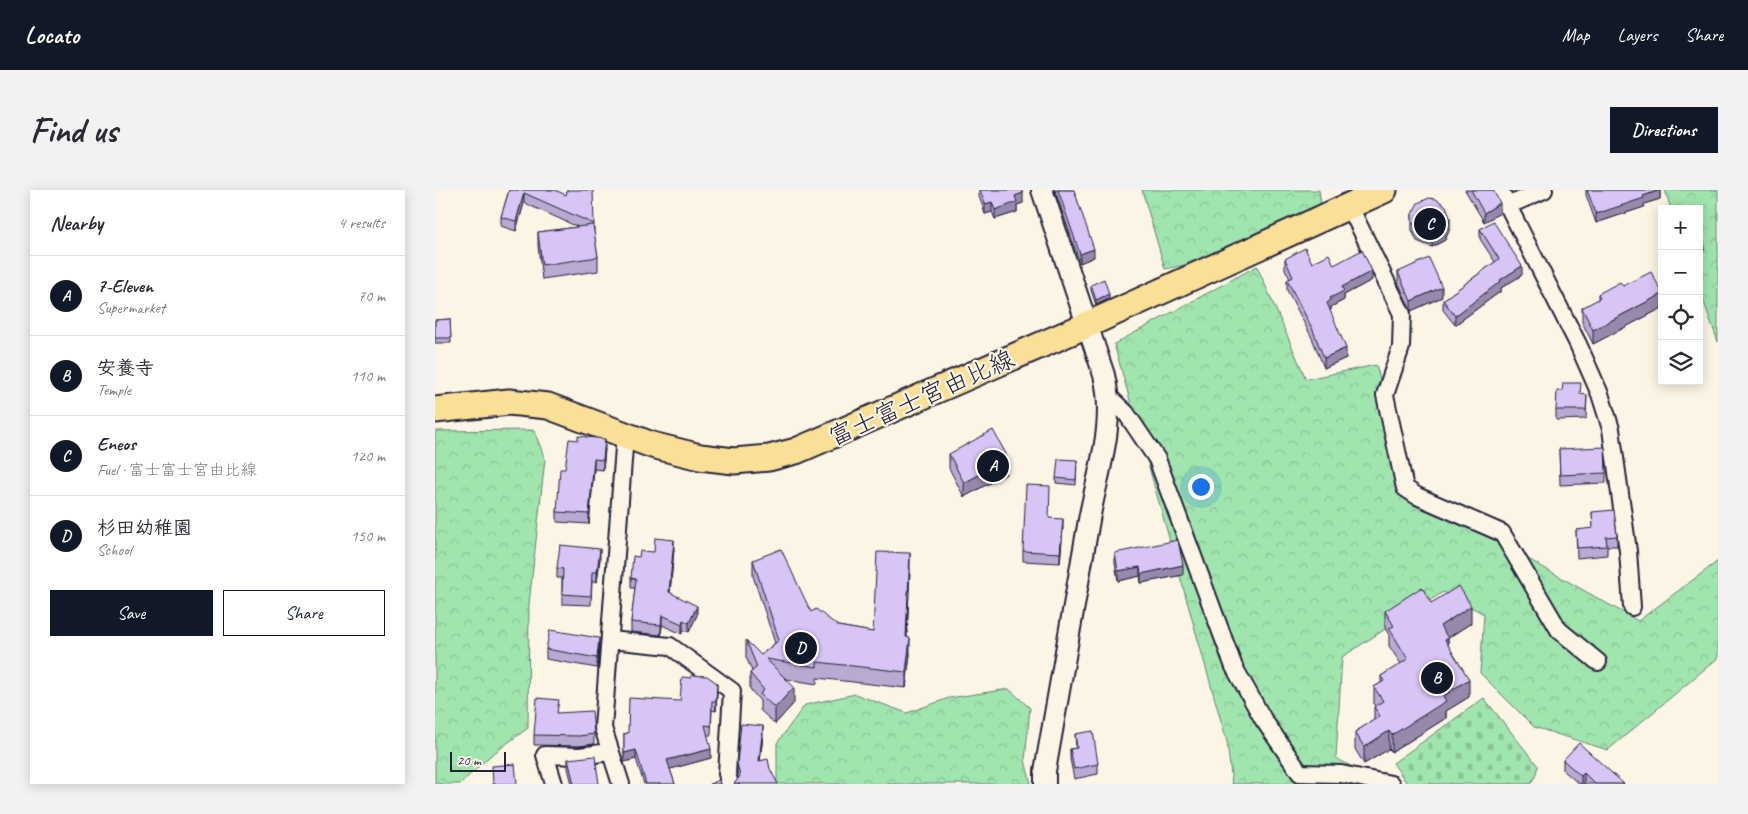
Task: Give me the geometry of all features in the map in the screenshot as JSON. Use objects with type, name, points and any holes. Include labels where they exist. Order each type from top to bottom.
[{"type":"main road","name":"富士富士宮由比線","points":[[435,410],[509,402],[548,406],[652,445],[700,457],[734,461],[769,458],[796,451],[1087,325],[1384,190]]},
{"type":"street","points":[[1042,190],[1104,375],[1109,396],[1109,427],[1090,514],[1045,771],[1045,784]]},
{"type":"street","points":[[1500,190],[1544,273],[1578,344],[1611,429],[1628,550],[1632,607]]},
{"type":"street","points":[[1507,206],[1544,190]]},
{"type":"street","points":[[1349,205],[1402,314],[1401,347],[1385,395],[1405,488],[1417,496],[1502,534],[1559,630],[1598,662]]},
{"type":"street","points":[[1109,396],[1126,413],[1157,459],[1234,667],[1263,719],[1300,773],[1341,774],[1391,784]]},
{"type":"street","points":[[621,784],[609,752],[603,728],[625,434]]},
{"type":"street","points":[[609,640],[670,646],[732,691],[727,774],[730,784]]},
{"type":"street","points":[[554,784],[545,755],[580,756],[609,752]]},
{"type":"green space","points":[[1142,190],[1319,190],[1321,205],[1216,259],[1165,269]]},
{"type":"green space","points":[[1665,190],[1718,190],[1718,342],[1703,299],[1703,205],[1670,205]]},
{"type":"green space","points":[[1257,266],[1306,379],[1376,365],[1410,482],[1417,496],[1638,621],[1718,561],[1718,658],[1608,750],[1534,727],[1480,673],[1484,614],[1443,592],[1342,657],[1336,758],[1384,784],[1232,784],[1227,742],[1114,344]]},
{"type":"green space","points":[[534,430],[545,459],[529,604],[528,728],[490,756],[460,784],[435,784],[435,431]]},
{"type":"green space","points":[[1009,689],[1030,708],[1025,760],[1031,784],[777,784],[777,743],[805,705],[855,694],[907,713],[949,698]]},
{"type":"green space","points":[[1484,698],[1538,766],[1535,777],[1530,784],[1409,784],[1406,782],[1393,763]]},
{"type":"building","points":[[509,190],[555,190],[566,195],[567,190],[593,190],[594,224],[524,193],[516,221],[501,217]]},
{"type":"building","points":[[980,190],[1021,190],[1023,193],[1015,196],[1017,202],[995,210],[992,202],[985,204]]},
{"type":"building","points":[[1058,190],[1074,190],[1094,249],[1080,254]]},
{"type":"building","points":[[1471,190],[1493,190],[1500,203],[1484,213]]},
{"type":"building","points":[[1587,190],[1660,190],[1643,196],[1644,198],[1596,214]]},
{"type":"building","points":[[1429,198],[1436,199],[1446,206],[1450,218],[1445,230],[1432,237],[1417,231],[1412,220],[1412,214],[1418,203]]},
{"type":"building","points":[[1493,221],[1522,266],[1500,280],[1455,316],[1443,300],[1499,259],[1480,229]]},
{"type":"building","points":[[593,225],[598,257],[542,265],[538,232]]},
{"type":"building","points":[[1305,248],[1312,263],[1329,254],[1334,265],[1362,250],[1372,271],[1342,287],[1344,291],[1330,298],[1331,300],[1327,303],[1346,348],[1324,358],[1312,328],[1287,280],[1293,277],[1285,259]]},
{"type":"building","points":[[1429,258],[1442,287],[1411,301],[1398,272]]},
{"type":"building","points":[[1651,272],[1658,285],[1658,296],[1593,330],[1582,308],[1600,298],[1598,294],[1620,282],[1623,286]]},
{"type":"building","points":[[1104,279],[1109,294],[1096,300],[1091,285]]},
{"type":"building","points":[[450,319],[451,338],[435,338],[435,320]]},
{"type":"building","points":[[1563,383],[1581,383],[1580,394],[1587,395],[1586,410],[1556,410],[1557,391],[1562,391]]},
{"type":"building","points":[[993,430],[1006,454],[1006,460],[964,483],[949,454]]},
{"type":"building","points":[[578,436],[605,439],[603,460],[594,459],[589,514],[557,512],[560,469],[565,469],[569,439],[578,440]]},
{"type":"building","points":[[1605,447],[1606,473],[1560,475],[1559,449]]},
{"type":"building","points":[[1058,459],[1077,460],[1076,480],[1056,478]]},
{"type":"building","points":[[1026,485],[1050,486],[1049,518],[1063,519],[1060,553],[1023,551]]},
{"type":"building","points":[[1614,510],[1617,536],[1606,537],[1607,546],[1577,548],[1576,530],[1593,528],[1592,512]]},
{"type":"building","points":[[655,538],[674,540],[669,592],[697,606],[689,623],[683,620],[682,624],[662,615],[661,625],[631,622],[636,579],[631,578],[633,556],[639,557],[640,551],[654,552]]},
{"type":"building","points":[[1178,540],[1183,565],[1141,574],[1140,567],[1118,571],[1115,553]]},
{"type":"building","points":[[560,545],[600,549],[597,572],[592,572],[591,596],[562,594],[563,569],[557,568]]},
{"type":"building","points":[[781,549],[811,612],[816,609],[838,626],[873,632],[877,552],[910,553],[906,637],[910,638],[906,672],[817,662],[817,667],[766,659],[794,687],[775,708],[760,694],[764,690],[750,673],[757,667],[746,640],[761,655],[779,640],[753,560]]},
{"type":"building","points":[[1459,586],[1471,606],[1440,626],[1448,638],[1445,640],[1469,679],[1443,696],[1446,701],[1392,735],[1389,731],[1364,747],[1355,732],[1380,716],[1374,707],[1383,701],[1374,687],[1384,681],[1381,676],[1408,659],[1389,628],[1394,626],[1385,611],[1422,587],[1431,603]]},
{"type":"building","points":[[550,630],[599,638],[597,658],[546,649]]},
{"type":"building","points":[[691,675],[707,676],[717,683],[716,701],[712,701],[711,726],[705,725],[711,749],[667,760],[675,784],[646,784],[636,750],[624,753],[624,734],[628,733],[629,698],[680,701],[682,677],[691,678]]},
{"type":"building","points":[[537,698],[559,700],[557,713],[592,711],[594,734],[579,736],[534,735]]},
{"type":"building","points":[[741,724],[763,726],[759,761],[768,759],[770,769],[778,784],[734,784],[740,776],[737,763]]},
{"type":"building","points":[[1093,731],[1098,764],[1074,769],[1070,749],[1077,748],[1075,734]]},
{"type":"building","points":[[1579,743],[1624,784],[1595,784],[1584,773],[1581,776],[1563,760]]},
{"type":"building","points":[[595,756],[599,784],[574,784],[568,759]]},
{"type":"building","points":[[515,764],[517,784],[493,784],[492,766]]},
{"type":"building","points":[[719,780],[720,784],[710,784]]},
{"type":"place","name":"Eneos","points":[[1430,224]]},
{"type":"place","name":"7-Eleven","points":[[993,466]]},
{"type":"place","name":"杉田幼稚園","points":[[801,648]]},
{"type":"place","name":"安養寺","points":[[1437,678]]}]
